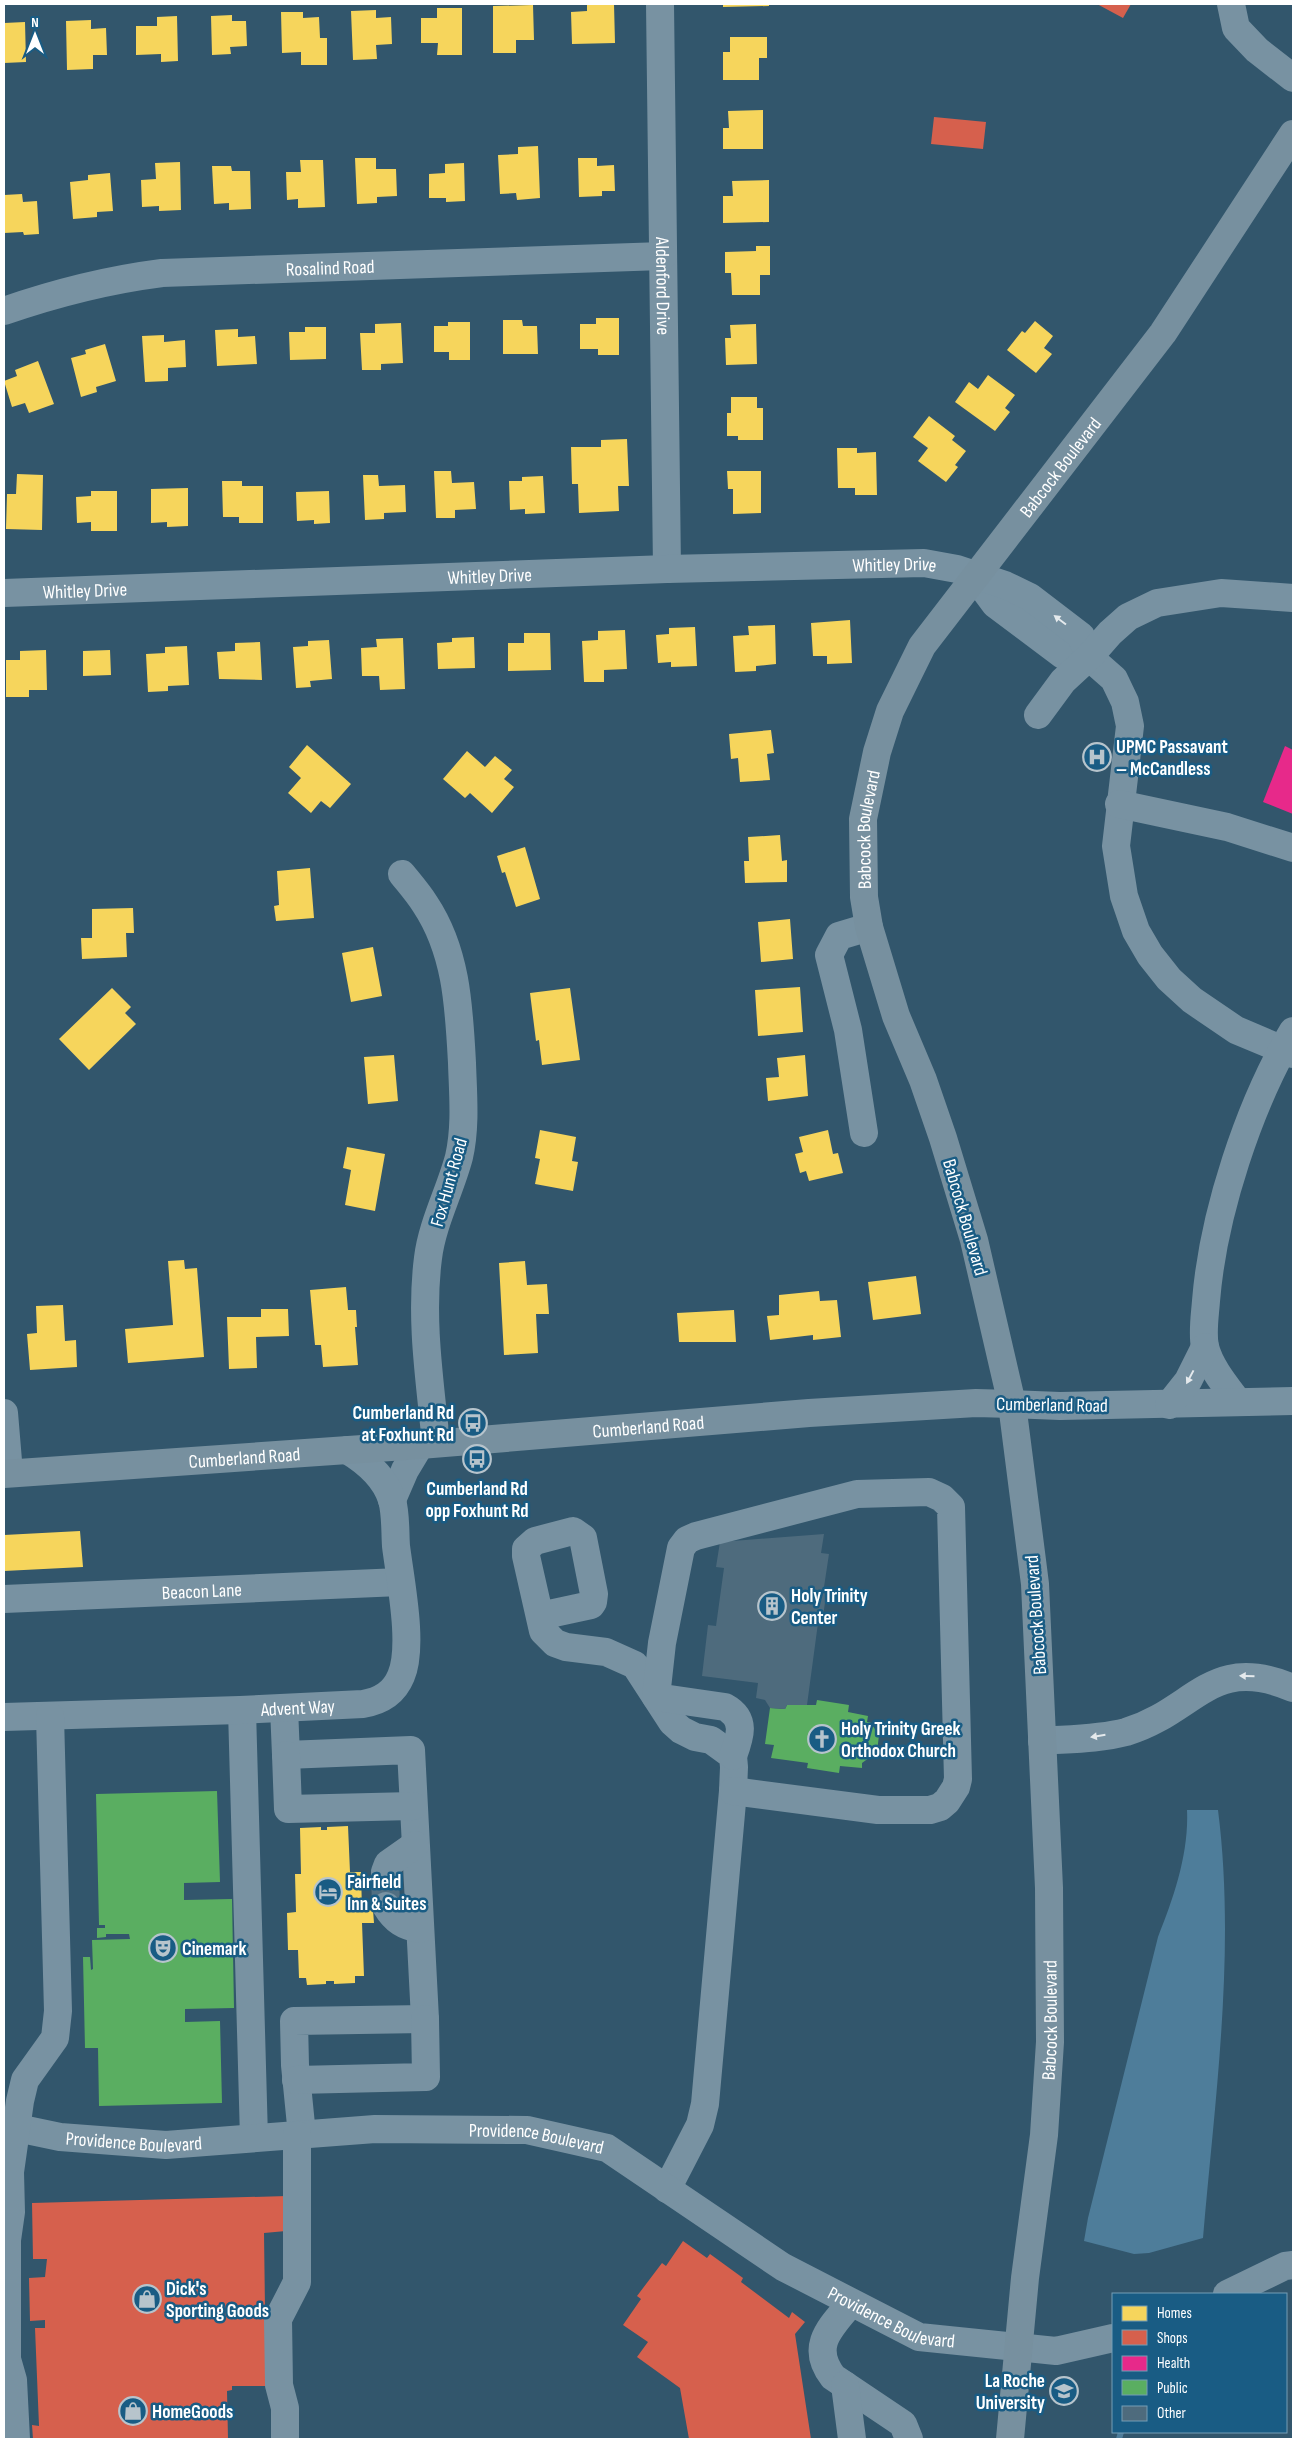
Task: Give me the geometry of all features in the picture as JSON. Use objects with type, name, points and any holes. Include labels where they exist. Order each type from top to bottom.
[{"type":"main road","name":"Babcock Boulevard","points":[[1010,2439],[1018,2348],[1044,2134],[1050,2042],[1049,1888],[1034,1584],[1020,1448],[1012,1404],[974,1240],[960,1190],[923,1080],[896,1016],[869,927],[864,897],[863,820],[877,752],[890,711],[922,646],[1052,480],[1163,333],[1293,134]]},
{"type":"main road","name":"Cumberland Road","points":[[6,1474],[428,1444],[809,1412],[976,1403],[1012,1404]]},
{"type":"street","name":"Aldenford Drive","points":[[660,4],[666,569]]},
{"type":"street","points":[[1231,4],[1236,28],[1257,50],[1293,78]]},
{"type":"street","name":"Rosalind Road","points":[[4,311],[72,289],[118,278],[162,273],[663,256]]},
{"type":"street","name":"Whitley Drive","points":[[4,593],[666,569],[924,563],[957,569],[975,577]]},
{"type":"street","points":[[975,577],[995,604],[1063,656],[1089,657],[1114,679],[1125,702],[1130,726],[1128,751],[1119,804],[1116,846],[1118,872],[1136,931],[1150,955],[1169,979],[1192,1000],[1236,1030],[1290,1045],[1242,1147],[1227,1194],[1208,1279],[1205,1346],[1188,1381],[1169,1405]]},
{"type":"street","points":[[1038,714],[1063,681],[1128,616],[1157,603],[1220,593],[1293,598]]},
{"type":"street","points":[[1119,804],[1227,828],[1293,848]]},
{"type":"street","name":"Fox Hunt Road","points":[[402,874],[426,904],[450,958],[459,1008],[464,1116],[462,1140],[451,1185],[434,1230],[425,1283],[428,1444]]},
{"type":"street","points":[[864,1133],[848,1030],[829,955],[839,936],[869,927]]},
{"type":"street","points":[[1205,1346],[1215,1369],[1238,1402]]},
{"type":"street","name":"Cumberland Road","points":[[1012,1404],[1060,1406],[1169,1405],[1293,1401]]},
{"type":"street","points":[[4,1413],[6,1474]]},
{"type":"street","name":"Advent Way","points":[[392,1500],[404,1470],[428,1444]]},
{"type":"street","name":"Advent Way","points":[[4,1717],[242,1710],[375,1702],[396,1687],[402,1674],[406,1637],[392,1500],[373,1468],[347,1450]]},
{"type":"street","points":[[656,1698],[662,1643],[678,1556],[688,1540],[696,1536],[857,1494],[929,1492],[948,1502],[951,1507],[958,1780],[947,1801],[940,1807],[930,1810],[878,1810],[732,1791]]},
{"type":"street","name":"Beacon Lane","points":[[4,1599],[400,1582]]},
{"type":"street","points":[[540,1616],[543,1631],[555,1643],[566,1647],[606,1652],[635,1665],[672,1722],[681,1730],[695,1737],[711,1740],[732,1756]]},
{"type":"street","points":[[1042,1740],[1084,1738],[1126,1732],[1160,1716],[1214,1684],[1236,1676],[1254,1676],[1275,1680],[1293,1688]]},
{"type":"street","points":[[656,1698],[725,1707],[733,1711],[739,1718],[741,1726],[739,1739],[732,1756],[734,1767],[705,2104],[700,2125],[667,2189]]},
{"type":"street","points":[[284,1708],[288,1809],[413,1806]]},
{"type":"street","points":[[242,1710],[254,2138]]},
{"type":"street","points":[[16,2439],[13,2380],[7,2359],[5,2264],[11,2212],[10,2128],[25,2080],[55,2038],[58,2010],[50,1716]]},
{"type":"street","points":[[286,1755],[411,1750],[425,2018],[426,2077],[296,2080]]},
{"type":"street","points":[[385,1872],[388,1864],[415,1846]]},
{"type":"street","points":[[386,1906],[394,1918],[406,1926],[420,1928]]},
{"type":"street","points":[[285,2439],[285,2408],[279,2385],[278,2319],[298,2282],[300,2135],[294,2021],[425,2018]]},
{"type":"street","name":"Providence Boulevard","points":[[10,2128],[60,2137],[166,2145],[375,2129],[528,2130],[608,2148],[783,2267],[919,2337],[1056,2351],[1112,2338]]},
{"type":"street","points":[[1229,2293],[1286,2266],[1293,2265]]},
{"type":"street","points":[[851,2303],[830,2328],[824,2340],[822,2354],[824,2366],[828,2372],[845,2385],[903,2424],[909,2439]]},
{"type":"street","points":[[845,2385],[852,2439]]},
{"type":"water","points":[[1187,1810],[1218,1810],[1223,1863],[1225,1917],[1222,2024],[1203,2238],[1149,2253],[1134,2254],[1084,2241],[1088,2218],[1158,1937],[1170,1906],[1183,1859],[1186,1842]]},
{"type":"building: Homes","points":[[587,4],[614,4],[615,43],[572,44],[571,12],[587,11]]},
{"type":"building: Homes","points":[[723,4],[769,4],[769,6],[723,7]]},
{"type":"building: Homes","points":[[533,5],[534,40],[516,40],[516,53],[493,53],[493,6]]},
{"type":"building: Homes","points":[[437,8],[462,8],[462,55],[437,55],[438,43],[421,43],[421,18],[437,18]]},
{"type":"building: Homes","points":[[376,10],[376,18],[391,17],[392,44],[376,45],[377,59],[353,60],[351,11]]},
{"type":"building: Homes","points":[[281,12],[303,12],[303,18],[319,17],[320,38],[327,38],[327,65],[301,65],[301,52],[282,53]]},
{"type":"building: Homes","points":[[232,15],[232,21],[246,21],[247,46],[230,47],[231,54],[212,55],[211,16]]},
{"type":"building: Homes","points":[[177,16],[178,61],[161,62],[161,54],[136,55],[136,26],[157,26],[157,17]]},
{"type":"building: Homes","points":[[91,20],[91,29],[106,28],[107,55],[93,55],[93,69],[67,70],[66,21]]},
{"type":"building: Homes","points":[[25,22],[26,62],[4,63],[4,23]]},
{"type":"building: Homes","points":[[730,37],[767,37],[767,58],[759,58],[759,80],[723,80],[723,52],[730,52]]},
{"type":"building: Homes","points":[[763,110],[763,149],[723,149],[723,128],[729,128],[728,111]]},
{"type":"building: Homes","points":[[538,146],[540,198],[517,200],[516,193],[500,194],[498,155],[518,154],[518,147]]},
{"type":"building: Homes","points":[[355,158],[376,158],[376,169],[396,169],[397,196],[377,197],[377,203],[357,204]]},
{"type":"building: Homes","points":[[578,158],[597,158],[597,166],[614,165],[615,191],[602,191],[602,196],[579,197]]},
{"type":"building: Homes","points":[[300,160],[323,160],[325,207],[298,208],[298,199],[287,200],[286,172],[301,172]]},
{"type":"building: Homes","points":[[180,162],[181,210],[159,211],[159,206],[142,207],[141,180],[156,179],[155,163]]},
{"type":"building: Homes","points":[[464,163],[465,201],[446,202],[446,198],[429,198],[429,174],[445,173],[445,164]]},
{"type":"building: Homes","points":[[212,166],[231,166],[232,171],[250,171],[251,209],[229,210],[229,203],[214,204]]},
{"type":"building: Homes","points":[[110,173],[113,211],[97,212],[97,217],[73,219],[70,182],[88,180],[88,175]]},
{"type":"building: Homes","points":[[769,180],[769,222],[723,223],[723,196],[733,196],[732,181]]},
{"type":"building: Homes","points":[[22,194],[23,202],[37,201],[39,234],[24,235],[23,232],[4,233],[4,195]]},
{"type":"building: Homes","points":[[756,246],[770,246],[770,275],[760,275],[760,295],[732,295],[731,273],[725,273],[725,252],[756,251]]},
{"type":"building: Homes","points":[[596,318],[619,318],[619,355],[598,355],[598,349],[580,349],[580,324],[596,324]]},
{"type":"building: Homes","points":[[503,320],[522,320],[523,326],[537,326],[538,354],[503,354]]},
{"type":"building: Homes","points":[[1035,321],[1053,336],[1044,348],[1052,354],[1036,373],[1007,350],[1022,331],[1025,333]]},
{"type":"building: Homes","points":[[448,322],[470,322],[470,360],[449,360],[449,352],[434,352],[434,326],[448,326]]},
{"type":"building: Homes","points":[[401,323],[403,363],[381,364],[381,370],[362,370],[360,333],[375,333],[375,324]]},
{"type":"building: Homes","points":[[756,324],[757,364],[726,365],[725,338],[731,338],[730,325]]},
{"type":"building: Homes","points":[[305,327],[326,327],[326,359],[290,360],[289,332],[305,332]]},
{"type":"building: Homes","points":[[238,329],[238,337],[255,336],[257,364],[217,366],[215,330]]},
{"type":"building: Homes","points":[[164,335],[164,342],[185,340],[186,367],[168,368],[168,381],[145,382],[142,336]]},
{"type":"building: Homes","points":[[105,344],[116,381],[96,387],[97,392],[81,397],[71,358],[86,354],[85,350]]},
{"type":"building: Homes","points":[[38,361],[54,404],[29,413],[25,403],[12,407],[4,381],[17,376],[15,370]]},
{"type":"building: Homes","points":[[988,375],[1015,395],[1005,408],[1010,412],[995,431],[955,402],[969,382],[978,389]]},
{"type":"building: Homes","points":[[731,397],[757,397],[757,408],[763,408],[763,440],[738,440],[738,436],[727,436],[727,413],[731,413]]},
{"type":"building: Homes","points":[[929,416],[955,436],[952,440],[966,451],[955,465],[958,467],[946,482],[918,461],[928,448],[913,437]]},
{"type":"building: Homes","points":[[627,439],[629,486],[618,486],[619,511],[579,513],[578,484],[572,484],[571,447],[601,447],[601,440]]},
{"type":"building: Homes","points":[[837,448],[857,448],[857,453],[876,452],[877,495],[855,495],[855,488],[838,488]]},
{"type":"building: Homes","points":[[434,471],[451,471],[452,483],[474,482],[476,509],[455,510],[455,518],[436,518]]},
{"type":"building: Homes","points":[[727,471],[761,471],[761,513],[733,514],[733,489],[728,489]]},
{"type":"building: Homes","points":[[17,474],[43,475],[42,530],[6,529],[7,494],[16,494]]},
{"type":"building: Homes","points":[[363,475],[378,475],[379,486],[405,485],[406,512],[384,513],[384,519],[365,520]]},
{"type":"building: Homes","points":[[543,476],[545,513],[525,514],[525,509],[510,510],[509,481],[522,481],[522,477]]},
{"type":"building: Homes","points":[[222,481],[242,481],[242,486],[263,486],[263,523],[239,523],[239,517],[223,517]]},
{"type":"building: Homes","points":[[188,488],[188,526],[167,527],[167,522],[151,523],[151,489]]},
{"type":"building: Homes","points":[[91,491],[117,491],[117,531],[91,531],[91,522],[77,523],[76,497],[91,496]]},
{"type":"building: Homes","points":[[329,491],[330,523],[314,524],[314,520],[297,521],[296,492]]},
{"type":"building: Homes","points":[[850,620],[852,663],[827,664],[827,656],[813,656],[811,623]]},
{"type":"building: Homes","points":[[775,625],[776,664],[756,666],[756,671],[735,672],[733,636],[749,635],[748,626]]},
{"type":"building: Homes","points":[[695,627],[697,666],[671,667],[671,662],[658,663],[656,635],[669,634],[669,628]]},
{"type":"building: Homes","points":[[625,630],[627,669],[604,670],[604,682],[584,682],[582,641],[598,640],[598,631]]},
{"type":"building: Homes","points":[[524,633],[550,633],[551,670],[508,671],[508,643],[524,643]]},
{"type":"building: Homes","points":[[474,637],[475,668],[438,669],[437,643],[452,642],[452,638]]},
{"type":"building: Homes","points":[[403,638],[405,689],[380,690],[379,676],[362,676],[361,648],[377,647],[376,639]]},
{"type":"building: Homes","points":[[329,640],[332,679],[310,681],[311,687],[296,688],[293,647],[308,646],[308,641]]},
{"type":"building: Homes","points":[[260,642],[262,680],[219,679],[217,652],[235,651],[235,643]]},
{"type":"building: Homes","points":[[187,646],[189,685],[168,686],[168,691],[148,692],[146,654],[165,653],[165,647]]},
{"type":"building: Homes","points":[[46,650],[47,690],[29,690],[29,697],[6,697],[6,660],[20,660],[20,651]]},
{"type":"building: Homes","points":[[110,650],[111,675],[83,676],[83,651]]},
{"type":"building: Homes","points":[[771,730],[774,753],[767,754],[770,780],[740,782],[738,758],[731,759],[729,734]]},
{"type":"building: Homes","points":[[307,745],[351,784],[330,808],[321,801],[311,813],[288,793],[301,778],[289,767]]},
{"type":"building: Homes","points":[[467,751],[485,767],[495,756],[512,770],[504,779],[514,787],[492,813],[470,793],[465,798],[443,779]]},
{"type":"building: Homes","points":[[780,835],[782,861],[787,860],[787,882],[745,883],[744,861],[749,861],[748,837]]},
{"type":"building: Homes","points":[[525,847],[540,899],[516,907],[505,872],[502,873],[497,856]]},
{"type":"building: Homes","points":[[310,868],[314,918],[276,921],[274,906],[279,905],[277,871]]},
{"type":"building: Homes","points":[[133,908],[134,933],[126,933],[127,957],[82,959],[81,938],[92,938],[92,909]]},
{"type":"building: Homes","points":[[790,919],[793,959],[761,962],[758,922]]},
{"type":"building: Homes","points":[[373,947],[382,996],[351,1002],[342,953]]},
{"type":"building: Homes","points":[[800,987],[803,1032],[758,1036],[755,990]]},
{"type":"building: Homes","points":[[112,988],[131,1007],[125,1013],[136,1024],[89,1070],[59,1039]]},
{"type":"building: Homes","points":[[570,988],[580,1060],[542,1065],[539,1040],[536,1041],[530,993]]},
{"type":"building: Homes","points":[[394,1055],[398,1101],[368,1104],[364,1057]]},
{"type":"building: Homes","points":[[805,1055],[808,1096],[768,1101],[766,1078],[779,1077],[777,1058]]},
{"type":"building: Homes","points":[[540,1130],[576,1137],[572,1161],[578,1162],[573,1191],[535,1184],[540,1159],[535,1158]]},
{"type":"building: Homes","points":[[828,1130],[833,1154],[838,1153],[843,1173],[809,1181],[806,1171],[800,1173],[795,1154],[803,1152],[799,1137]]},
{"type":"building: Homes","points":[[347,1147],[385,1154],[375,1211],[345,1205],[351,1170],[343,1168]]},
{"type":"building: Homes","points":[[184,1260],[185,1269],[197,1268],[204,1357],[128,1363],[125,1329],[173,1325],[168,1261]]},
{"type":"building: Homes","points":[[525,1261],[527,1285],[547,1284],[549,1314],[536,1314],[538,1353],[504,1355],[499,1263]]},
{"type":"building: Homes","points":[[916,1276],[921,1314],[873,1320],[868,1282]]},
{"type":"building: Homes","points":[[346,1287],[348,1310],[356,1310],[357,1327],[355,1327],[358,1365],[323,1367],[321,1345],[315,1345],[310,1290]]},
{"type":"building: Homes","points":[[819,1291],[820,1301],[837,1300],[841,1337],[813,1340],[813,1335],[770,1340],[767,1316],[779,1315],[779,1295]]},
{"type":"building: Homes","points":[[63,1305],[65,1341],[76,1340],[77,1367],[30,1370],[27,1334],[37,1333],[36,1306]]},
{"type":"building: Homes","points":[[261,1309],[288,1309],[289,1336],[256,1337],[257,1368],[229,1369],[227,1317],[261,1317]]},
{"type":"building: Homes","points":[[734,1310],[736,1342],[679,1342],[677,1313]]},
{"type":"building: Homes","points":[[80,1531],[83,1567],[4,1571],[4,1535]]},
{"type":"building: Homes","name":"Fairfield Inn & Suites","points":[[348,1826],[350,1872],[361,1872],[362,1910],[373,1910],[374,1923],[362,1923],[364,1976],[355,1976],[355,1983],[334,1984],[334,1981],[326,1981],[326,1984],[307,1985],[306,1978],[299,1978],[298,1950],[288,1950],[287,1913],[296,1912],[295,1874],[301,1874],[300,1828],[321,1827],[321,1830],[327,1830],[327,1827]]},
{"type":"building: Shops","points":[[1097,4],[1131,4],[1123,18]]},
{"type":"building: Shops","points":[[934,117],[986,122],[983,149],[931,144]]},
{"type":"building: Shops","name":"Dick's Sporting Goods","points":[[287,2196],[286,2231],[264,2233],[266,2386],[232,2386],[232,2390],[227,2391],[228,2439],[33,2439],[32,2425],[39,2426],[35,2328],[45,2328],[45,2320],[30,2321],[29,2278],[45,2277],[47,2259],[33,2259],[32,2203]]},
{"type":"building: Shops","points":[[683,2241],[707,2258],[710,2254],[743,2278],[741,2282],[789,2318],[792,2312],[805,2322],[795,2334],[811,2439],[689,2439],[680,2388],[637,2357],[648,2342],[623,2325],[641,2299],[637,2296],[662,2263],[666,2266]]},
{"type":"building: Health","points":[[1285,746],[1293,750],[1293,814],[1263,802]]},
{"type":"building: Public","name":"Holy Trinity Greek Orthodox Church","points":[[817,1700],[849,1705],[848,1712],[868,1716],[867,1722],[870,1722],[879,1735],[877,1752],[862,1763],[862,1768],[840,1766],[839,1773],[807,1768],[808,1763],[771,1758],[774,1745],[765,1744],[770,1708],[785,1709],[787,1705],[816,1705]]},
{"type":"building: Public","name":"Cinemark","points":[[217,1791],[220,1882],[184,1883],[184,1900],[232,1899],[234,2008],[185,2009],[185,2022],[220,2021],[222,2103],[99,2106],[98,2048],[85,2048],[83,1957],[90,1957],[91,1970],[93,1969],[92,1940],[130,1939],[129,1934],[106,1934],[106,1937],[97,1938],[97,1928],[105,1928],[105,1925],[99,1925],[96,1794]]},
{"type":"building: Other","name":"Holy Trinity Center","points":[[824,1534],[821,1553],[829,1554],[824,1587],[827,1588],[822,1624],[818,1623],[807,1705],[787,1705],[785,1709],[770,1708],[765,1700],[756,1698],[758,1683],[702,1676],[708,1625],[716,1626],[724,1568],[716,1567],[720,1542]]},
{"type":"waterway","points":[[1119,2439],[1121,2433]]},
{"type":"tunnel","points":[[385,1872],[386,1906]]},
{"type":"place","name":"UPMC Passavant – McCandless","points":[[1097,757]]},
{"type":"place","name":"Cumberland Rd at Foxhunt Rd","points":[[473,1423]]},
{"type":"place","name":"Cumberland Rd opp Foxhunt Rd","points":[[477,1459]]},
{"type":"place","name":"Holy Trinity Center","points":[[772,1606]]},
{"type":"place","name":"Holy Trinity Greek Orthodox Church","points":[[822,1739]]},
{"type":"place","name":"Fairfield Inn & Suites","points":[[328,1892]]},
{"type":"place","name":"Cinemark","points":[[163,1948]]},
{"type":"place","name":"Dick's Sporting Goods","points":[[147,2299]]},
{"type":"place","name":"La Roche University","points":[[1064,2391]]},
{"type":"place","name":"HomeGoods","points":[[133,2411]]}]
